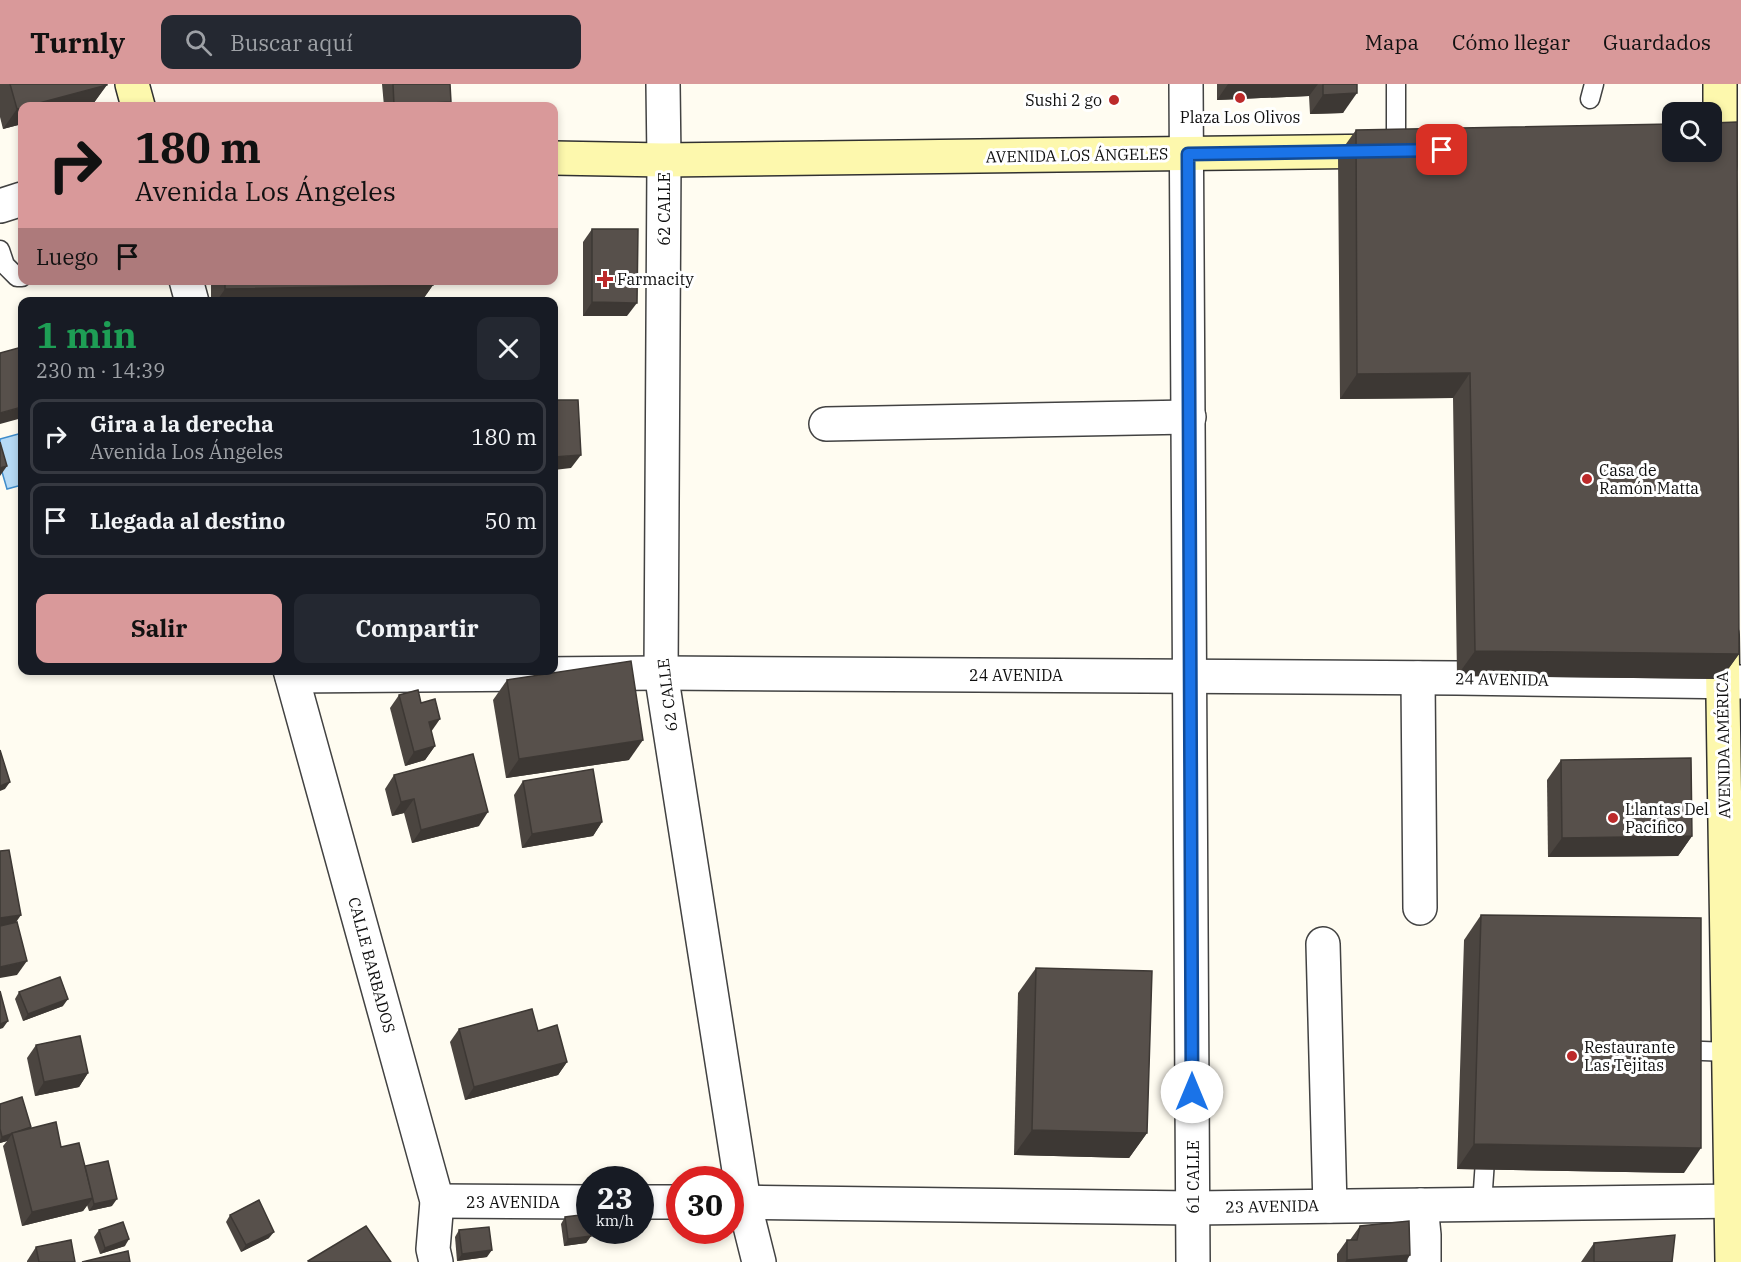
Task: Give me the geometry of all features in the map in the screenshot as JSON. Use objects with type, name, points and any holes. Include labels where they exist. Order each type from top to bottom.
[{"type":"street","points":[[132,84],[137,102]]},
{"type":"street","name":"62 CALLE","points":[[663,84],[662,673],[732,1166]]},
{"type":"street","name":"61 CALLE","points":[[1186,84],[1193,1262]]},
{"type":"street","points":[[1720,84],[1724,147],[1720,195]]},
{"type":"street","name":"AVENIDA LOS ÁNGELES","points":[[558,158],[664,160],[1431,151]]},
{"type":"street","points":[[0,206],[18,200]]},
{"type":"street","points":[[826,424],[1189,417]]},
{"type":"street","name":"AVENIDA AMÉRICA","points":[[1722,611],[1732,682],[1729,1052],[1736,1201],[1732,1262]]},
{"type":"street","name":"24 AVENIDA","points":[[558,673],[1418,678],[1472,668],[1732,682]]},
{"type":"street","name":"CALLE BARBADOS","points":[[292,675],[436,1202],[433,1249],[435,1262]]},
{"type":"street","points":[[1418,678],[1420,908]]},
{"type":"street","points":[[1323,944],[1330,1206]]},
{"type":"street","name":"23 AVENIDA","points":[[744,1202],[1193,1208],[1736,1201]]},
{"type":"street","name":"23 AVENIDA","points":[[436,1202],[576,1202]]},
{"type":"street","points":[[1420,1205],[1424,1235],[1424,1262]]},
{"type":"street","name":"62 CALLE","points":[[744,1221],[759,1262]]},
{"type":"lane","points":[[1396,84],[1396,151]]},
{"type":"lane","points":[[0,250],[5,265],[18,277]]},
{"type":"lane","points":[[1663,1049],[1729,1052]]},
{"type":"lane","points":[[1482,1204],[1487,1129]]},
{"type":"water","points":[[18,434],[18,486],[7,489],[0,465],[0,439]]},
{"type":"building","points":[[10,84],[107,84],[43,102],[18,102],[17,109]]},
{"type":"building","points":[[393,84],[450,84],[451,102],[394,102]]},
{"type":"building","points":[[1323,84],[1357,84],[1357,93],[1323,95]]},
{"type":"building","name":"Casa de Ramón Matta","points":[[1737,122],[1739,654],[1475,651],[1470,373],[1357,374],[1356,130],[1662,124],[1662,162],[1722,162],[1722,123]]},
{"type":"building","name":"Farmacity","points":[[592,229],[638,229],[637,303],[592,302]]},
{"type":"building","points":[[225,285],[433,285],[225,289]]},
{"type":"building","points":[[18,348],[18,408],[0,413],[0,353]]},
{"type":"building","points":[[558,400],[578,400],[581,455],[558,457]]},
{"type":"building","points":[[0,442],[7,466],[0,468]]},
{"type":"building","points":[[631,661],[643,740],[519,759],[507,680],[558,675],[558,672]]},
{"type":"building","points":[[418,690],[421,703],[435,699],[440,719],[429,722],[435,746],[414,752],[399,695]]},
{"type":"building","points":[[0,750],[10,782],[0,786]]},
{"type":"building","points":[[473,754],[488,812],[421,830],[414,799],[401,802],[394,775]]},
{"type":"building","name":"Llantas Del Pacifico","points":[[1691,758],[1692,836],[1562,838],[1561,760]]},
{"type":"building","points":[[593,769],[602,822],[532,834],[523,781]]},
{"type":"building","points":[[9,850],[21,915],[0,918],[0,851]]},
{"type":"building","name":"Restaurante Las Tejitas","points":[[1481,915],[1701,918],[1701,1148],[1474,1144]]},
{"type":"building","points":[[17,922],[27,961],[0,967],[0,926]]},
{"type":"building","points":[[1036,968],[1152,971],[1147,1133],[1032,1130]]},
{"type":"building","points":[[60,977],[68,999],[28,1014],[19,992]]},
{"type":"building","points":[[0,991],[8,1021],[0,1024]]},
{"type":"building","points":[[532,1009],[538,1031],[557,1025],[567,1062],[474,1087],[459,1029]]},
{"type":"building","points":[[80,1036],[88,1073],[44,1082],[36,1045]]},
{"type":"building","points":[[22,1097],[31,1127],[2,1137],[0,1104]]},
{"type":"building","points":[[56,1122],[61,1147],[79,1143],[93,1198],[32,1212],[12,1133]]},
{"type":"building","points":[[108,1161],[117,1199],[94,1204],[85,1166]]},
{"type":"building","points":[[259,1200],[274,1232],[246,1245],[230,1215]]},
{"type":"building","points":[[576,1216],[576,1238],[568,1239],[565,1217]]},
{"type":"building","points":[[1409,1221],[1410,1255],[1347,1260],[1347,1240],[1357,1240],[1360,1226]]},
{"type":"building","points":[[123,1222],[129,1239],[105,1248],[99,1230]]},
{"type":"building","points":[[366,1226],[391,1262],[308,1261]]},
{"type":"building","points":[[489,1227],[492,1250],[462,1254],[459,1230]]},
{"type":"building","points":[[1675,1235],[1672,1262],[1594,1262],[1594,1243]]},
{"type":"building","points":[[71,1240],[75,1262],[39,1262],[36,1247]]},
{"type":"building","points":[[128,1251],[130,1262],[82,1262]]},
{"type":"place","name":"Plaza Los Olivos","points":[[1240,98]]},
{"type":"place","name":"Sushi 2 go","points":[[1114,100]]},
{"type":"place","name":"Farmacity","points":[[605,279]]},
{"type":"place","name":"Casa de Ramón Matta","points":[[1587,479]]},
{"type":"place","name":"Llantas Del Pacifico","points":[[1613,818]]},
{"type":"place","name":"Restaurante Las Tejitas","points":[[1572,1056]]},
{"type":"route","points":[[1192,1092],[1188,154],[1442,150]]}]
